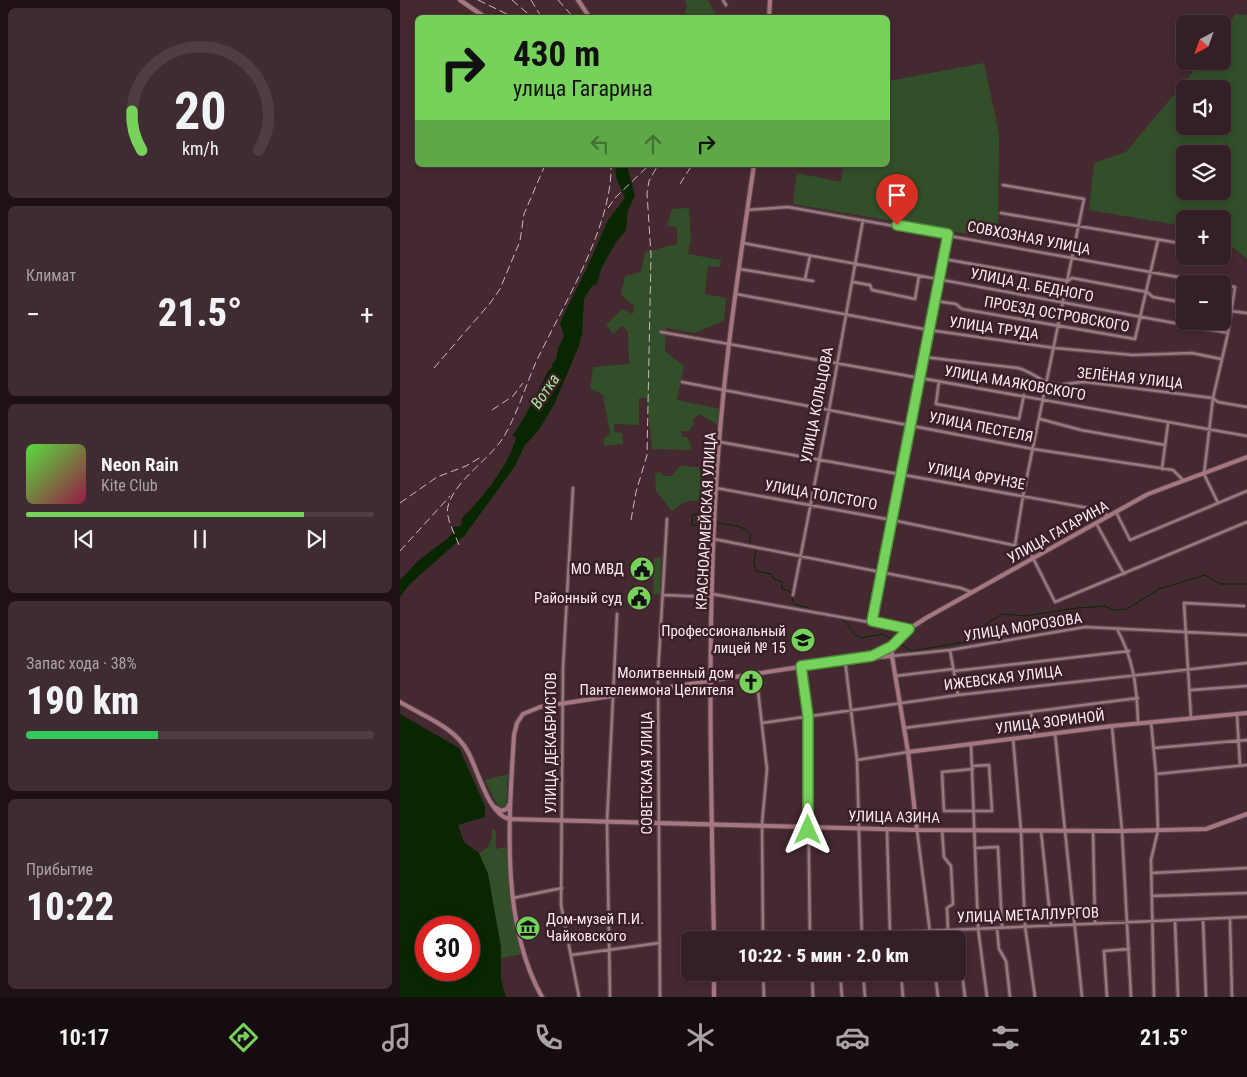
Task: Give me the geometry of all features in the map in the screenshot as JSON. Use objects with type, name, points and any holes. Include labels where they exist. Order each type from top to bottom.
[{"type":"main road","points":[[460,0],[482,15]]},
{"type":"main road","points":[[578,0],[588,15]]},
{"type":"main road","points":[[769,15],[770,0]]},
{"type":"main road","name":"КРАСНОАРМЕЙСКАЯ УЛИЦА","points":[[714,931],[710,681],[716,488],[729,343],[754,167]]},
{"type":"main road","name":"УЛИЦА ГАГАРИНА","points":[[872,656],[892,646],[909,629],[1148,494],[1247,457]]},
{"type":"main road","points":[[892,646],[908,752],[916,830]]},
{"type":"main road","points":[[542,997],[529,967],[513,898],[509,819],[517,723],[523,714],[533,708],[562,703],[658,690],[801,666],[872,656],[892,656]]},
{"type":"main road","points":[[400,702],[450,731],[461,740],[492,804],[500,816],[509,819]]},
{"type":"main road","name":"УЛИЦА ЗОРИНОЙ","points":[[908,752],[1112,726],[1247,713]]},
{"type":"main road","points":[[492,804],[501,811],[506,809],[510,803]]},
{"type":"main road","name":"УЛИЦА АЗИНА","points":[[509,819],[658,824],[762,824],[916,830],[1122,831],[1211,828],[1247,814]]},
{"type":"main road","points":[[714,981],[714,997]]},
{"type":"street","points":[[723,0],[726,5]]},
{"type":"street","points":[[1003,185],[1084,199],[1055,348],[1023,496],[1016,545]]},
{"type":"street","name":"СОВХОЗНАЯ УЛИЦА","points":[[747,210],[788,207],[948,234],[1176,277]]},
{"type":"street","points":[[1001,213],[1176,243]]},
{"type":"street","name":"УЛИЦА КОЛЬЦОВА","points":[[793,595],[856,266],[863,220]]},
{"type":"street","points":[[872,621],[948,234]]},
{"type":"street","name":"ПРОЕЗД ОСТРОВСКОГО","points":[[936,301],[956,304],[962,309],[1135,339],[1142,318],[1158,240]]},
{"type":"street","name":"УЛИЦА Д. БЕДНОГО","points":[[743,243],[856,266],[1228,333]]},
{"type":"street","points":[[805,280],[810,256]]},
{"type":"street","points":[[944,259],[1068,282]]},
{"type":"street","points":[[739,269],[813,281]]},
{"type":"street","points":[[853,282],[870,285],[872,290],[915,299],[919,276]]},
{"type":"street","points":[[1068,282],[1072,278],[1147,292],[1153,297],[1176,301]]},
{"type":"street","points":[[1231,286],[1235,287],[1231,311],[1247,312]]},
{"type":"street","name":"УЛИЦА ТРУДА","points":[[736,294],[929,330],[1055,348],[1124,354],[1192,354],[1222,359]]},
{"type":"street","points":[[1218,503],[1204,474],[1213,398],[1228,330]]},
{"type":"street","name":"УЛИЦА МАЯКОВСКОГО","points":[[661,332],[1247,436]]},
{"type":"street","points":[[924,357],[1018,368],[1030,371],[1047,383]]},
{"type":"street","points":[[939,381],[936,404],[1019,419],[1024,395]]},
{"type":"street","name":"УЛИЦА ПЕСТЕЛЯ","points":[[682,382],[1033,449],[1173,470],[1184,481]]},
{"type":"street","name":"ЗЕЛЁНАЯ УЛИЦА","points":[[1047,383],[1064,385],[1070,382],[1085,382],[1213,398],[1218,402],[1247,407]]},
{"type":"street","points":[[1040,419],[1081,430],[1165,445]]},
{"type":"street","points":[[1162,469],[1168,423]]},
{"type":"street","name":"УЛИЦА ФРУНЗЕ","points":[[720,442],[1094,509],[1109,516]]},
{"type":"street","name":"УЛИЦА ДЕКАБРИСТОВ","points":[[573,488],[566,594],[560,761],[562,771],[563,924],[579,997]]},
{"type":"street","name":"УЛИЦА ТОЛСТОГО","points":[[716,488],[810,504],[1016,545],[1028,548],[1033,559]]},
{"type":"street","points":[[1116,512],[1130,540],[1247,491]]},
{"type":"street","name":"СОВЕТСКАЯ УЛИЦА","points":[[660,997],[658,690],[667,519]]},
{"type":"street","points":[[1033,559],[1055,602],[1247,522]]},
{"type":"street","points":[[1096,523],[1124,574]]},
{"type":"street","points":[[714,539],[961,588],[972,593]]},
{"type":"street","points":[[663,595],[713,595],[872,621],[909,629]]},
{"type":"street","points":[[1191,718],[1191,690],[1184,603],[1244,606]]},
{"type":"street","points":[[610,997],[607,822],[617,614]]},
{"type":"street","name":"УЛИЦА МОРОЗОВА","points":[[892,656],[950,650],[1085,627],[1247,635]]},
{"type":"street","points":[[1117,629],[1129,650],[1138,698],[1138,724]]},
{"type":"street","points":[[950,650],[958,695]]},
{"type":"street","points":[[896,676],[1129,650]]},
{"type":"street","points":[[845,660],[857,760],[862,931]]},
{"type":"street","name":"ИЖЕВСКАЯ УЛИЦА","points":[[762,723],[958,695],[1247,663]]},
{"type":"street","points":[[801,666],[808,716],[810,931]]},
{"type":"street","points":[[756,673],[767,770],[762,824],[763,931]]},
{"type":"street","points":[[1191,690],[1247,686]]},
{"type":"street","points":[[904,728],[1138,698]]},
{"type":"street","points":[[1031,712],[1034,736]]},
{"type":"street","points":[[1237,714],[1240,765]]},
{"type":"street","points":[[1151,722],[1156,774],[1158,830],[1151,860],[1154,997]]},
{"type":"street","points":[[1112,726],[1122,831],[1131,997]]},
{"type":"street","points":[[1055,733],[1082,997]]},
{"type":"street","points":[[1012,738],[1022,831],[1025,926],[1035,997]]},
{"type":"street","points":[[1154,748],[1247,740]]},
{"type":"street","points":[[971,743],[973,767],[972,811],[976,848],[978,928],[988,997]]},
{"type":"street","name":"УЛИЦА ЗОРИНОЙ","points":[[857,760],[908,752]]},
{"type":"street","points":[[990,764],[992,811],[972,811],[944,811],[942,772],[990,764]]},
{"type":"street","points":[[1156,774],[1247,765]]},
{"type":"street","points":[[887,828],[890,931]]},
{"type":"street","points":[[916,830],[930,931]]},
{"type":"street","points":[[942,830],[944,857],[951,866],[953,904],[947,908],[948,930]]},
{"type":"street","points":[[1041,831],[1051,925]]},
{"type":"street","points":[[1093,831],[1095,923]]},
{"type":"street","points":[[976,848],[998,848],[1002,927]]},
{"type":"street","points":[[1152,872],[1247,868]]},
{"type":"street","points":[[513,898],[562,888]]},
{"type":"street","points":[[1152,896],[1247,893]]},
{"type":"street","name":"УЛИЦА МЕТАЛЛУРГОВ","points":[[930,931],[1247,917]]},
{"type":"street","points":[[1230,918],[1232,997]]},
{"type":"street","points":[[1203,919],[1206,997]]},
{"type":"street","points":[[1174,920],[1178,997]]},
{"type":"street","points":[[997,928],[999,949],[1006,961],[1010,997]]},
{"type":"street","points":[[571,955],[659,943]]},
{"type":"street","points":[[1107,997],[1104,950],[1129,949]]},
{"type":"street","points":[[763,981],[764,997]]},
{"type":"street","points":[[812,981],[813,997]]},
{"type":"street","points":[[841,981],[842,997]]},
{"type":"street","points":[[864,981],[865,997]]},
{"type":"street","points":[[902,981],[903,997]]},
{"type":"street","points":[[936,981],[938,997]]},
{"type":"street","points":[[963,981],[965,997]]},
{"type":"shaded area","points":[[685,0],[708,0],[716,15],[685,15],[687,6]]},
{"type":"shaded area","points":[[1235,14],[1247,15],[1247,259],[1231,246],[1231,210],[1176,210],[1176,224],[1089,210],[1094,163],[1126,152],[1176,92],[1176,135],[1231,135],[1231,80],[1186,80],[1194,70],[1231,70],[1231,21]]},
{"type":"shaded area","points":[[984,63],[999,134],[998,239],[793,204],[797,173],[841,182],[843,167],[890,167],[890,81]]},
{"type":"shaded area","points":[[689,208],[691,240],[688,254],[721,260],[720,267],[708,266],[705,294],[726,298],[724,321],[694,333],[666,328],[665,351],[684,366],[677,400],[720,409],[719,425],[699,414],[693,419],[694,424],[688,431],[681,431],[682,437],[688,437],[692,450],[652,449],[647,398],[639,398],[639,425],[614,424],[614,432],[622,433],[623,444],[605,446],[603,440],[610,433],[603,395],[590,388],[593,367],[629,364],[628,331],[622,326],[613,334],[606,325],[622,309],[633,314],[634,306],[621,295],[625,276],[641,272],[645,252],[677,244],[677,227],[667,226],[672,209]]},
{"type":"shaded area","points":[[680,466],[698,467],[706,484],[699,500],[684,502],[672,511],[656,491],[655,475],[659,471],[663,476],[672,476]]},
{"type":"shaded area","points":[[661,557],[660,594],[653,594],[654,558]]},
{"type":"shaded area","points":[[508,774],[506,806],[502,808],[496,803],[485,780]]},
{"type":"shaded area","points":[[492,828],[496,831],[496,849],[506,847],[508,851],[509,892],[522,954],[501,958],[488,874],[479,853],[490,843]]},
{"type":"water","name":"Вотка","points":[[615,167],[628,167],[635,196],[628,210],[626,230],[616,242],[601,269],[597,284],[592,286],[584,299],[582,334],[554,405],[538,431],[525,445],[515,466],[465,535],[410,584],[400,597],[400,580],[419,560],[448,538],[454,531],[453,527],[461,526],[462,518],[487,490],[508,458],[516,437],[512,436],[525,416],[548,371],[553,367],[551,365],[556,360],[558,348],[564,336],[560,323],[608,220],[625,198],[616,177]]},
{"type":"water","points":[[400,714],[459,748],[485,806],[485,817],[458,825],[464,842],[479,853],[488,874],[501,947],[501,980],[506,997],[400,997]]},
{"type":"waterway","points":[[707,501],[704,511],[692,515],[692,525],[703,526],[705,530],[712,531]]},
{"type":"waterway","points":[[716,525],[717,523],[736,526],[748,531],[751,534],[749,543],[754,545]]},
{"type":"waterway","points":[[756,549],[754,562],[756,571],[771,574],[774,579],[782,582],[782,589],[790,591],[794,604],[809,608],[813,612]]},
{"type":"waterway","points":[[838,618],[845,621],[855,635],[861,638],[883,634],[912,651],[965,642],[966,637],[1002,614],[1025,616],[1105,606],[1113,610],[1127,609],[1159,589],[1205,575],[1220,584],[1247,584]]},
{"type":"railway","points":[[478,0],[509,15]]},
{"type":"railway","points":[[512,0],[530,15]]},
{"type":"railway","points":[[531,0],[540,15]]},
{"type":"railway","points":[[558,0],[571,15]]},
{"type":"railway","points":[[434,368],[500,289],[520,241],[524,214],[544,167]]},
{"type":"railway","points":[[459,545],[447,511],[452,496],[465,479],[497,446],[513,420],[536,362],[572,291],[595,239],[604,213],[611,167]]},
{"type":"railway","points":[[608,208],[615,198],[647,167]]},
{"type":"railway","points":[[631,520],[636,492],[647,455],[651,255],[647,193],[649,181],[657,167]]},
{"type":"railway","points":[[680,184],[691,167]]},
{"type":"railway","points":[[492,410],[513,396],[523,383]]},
{"type":"railway","points":[[400,503],[437,477],[466,466],[481,457]]},
{"type":"railway","points":[[400,551],[450,496]]},
{"type":"place","name":"МО МВД","points":[[642,569]]},
{"type":"place","name":"Районный суд","points":[[639,598]]},
{"type":"place","name":"Профессиональный лицей № 15","points":[[803,640]]},
{"type":"place","name":"Молитвенный дом Пантелеимона Целителя","points":[[751,682]]},
{"type":"place","name":"Дом-музей П.И. Чайковского","points":[[528,928]]},
{"type":"route","points":[[808,830],[808,716],[801,666],[872,656],[892,646],[909,629],[872,621],[948,234],[897,225]]}]
